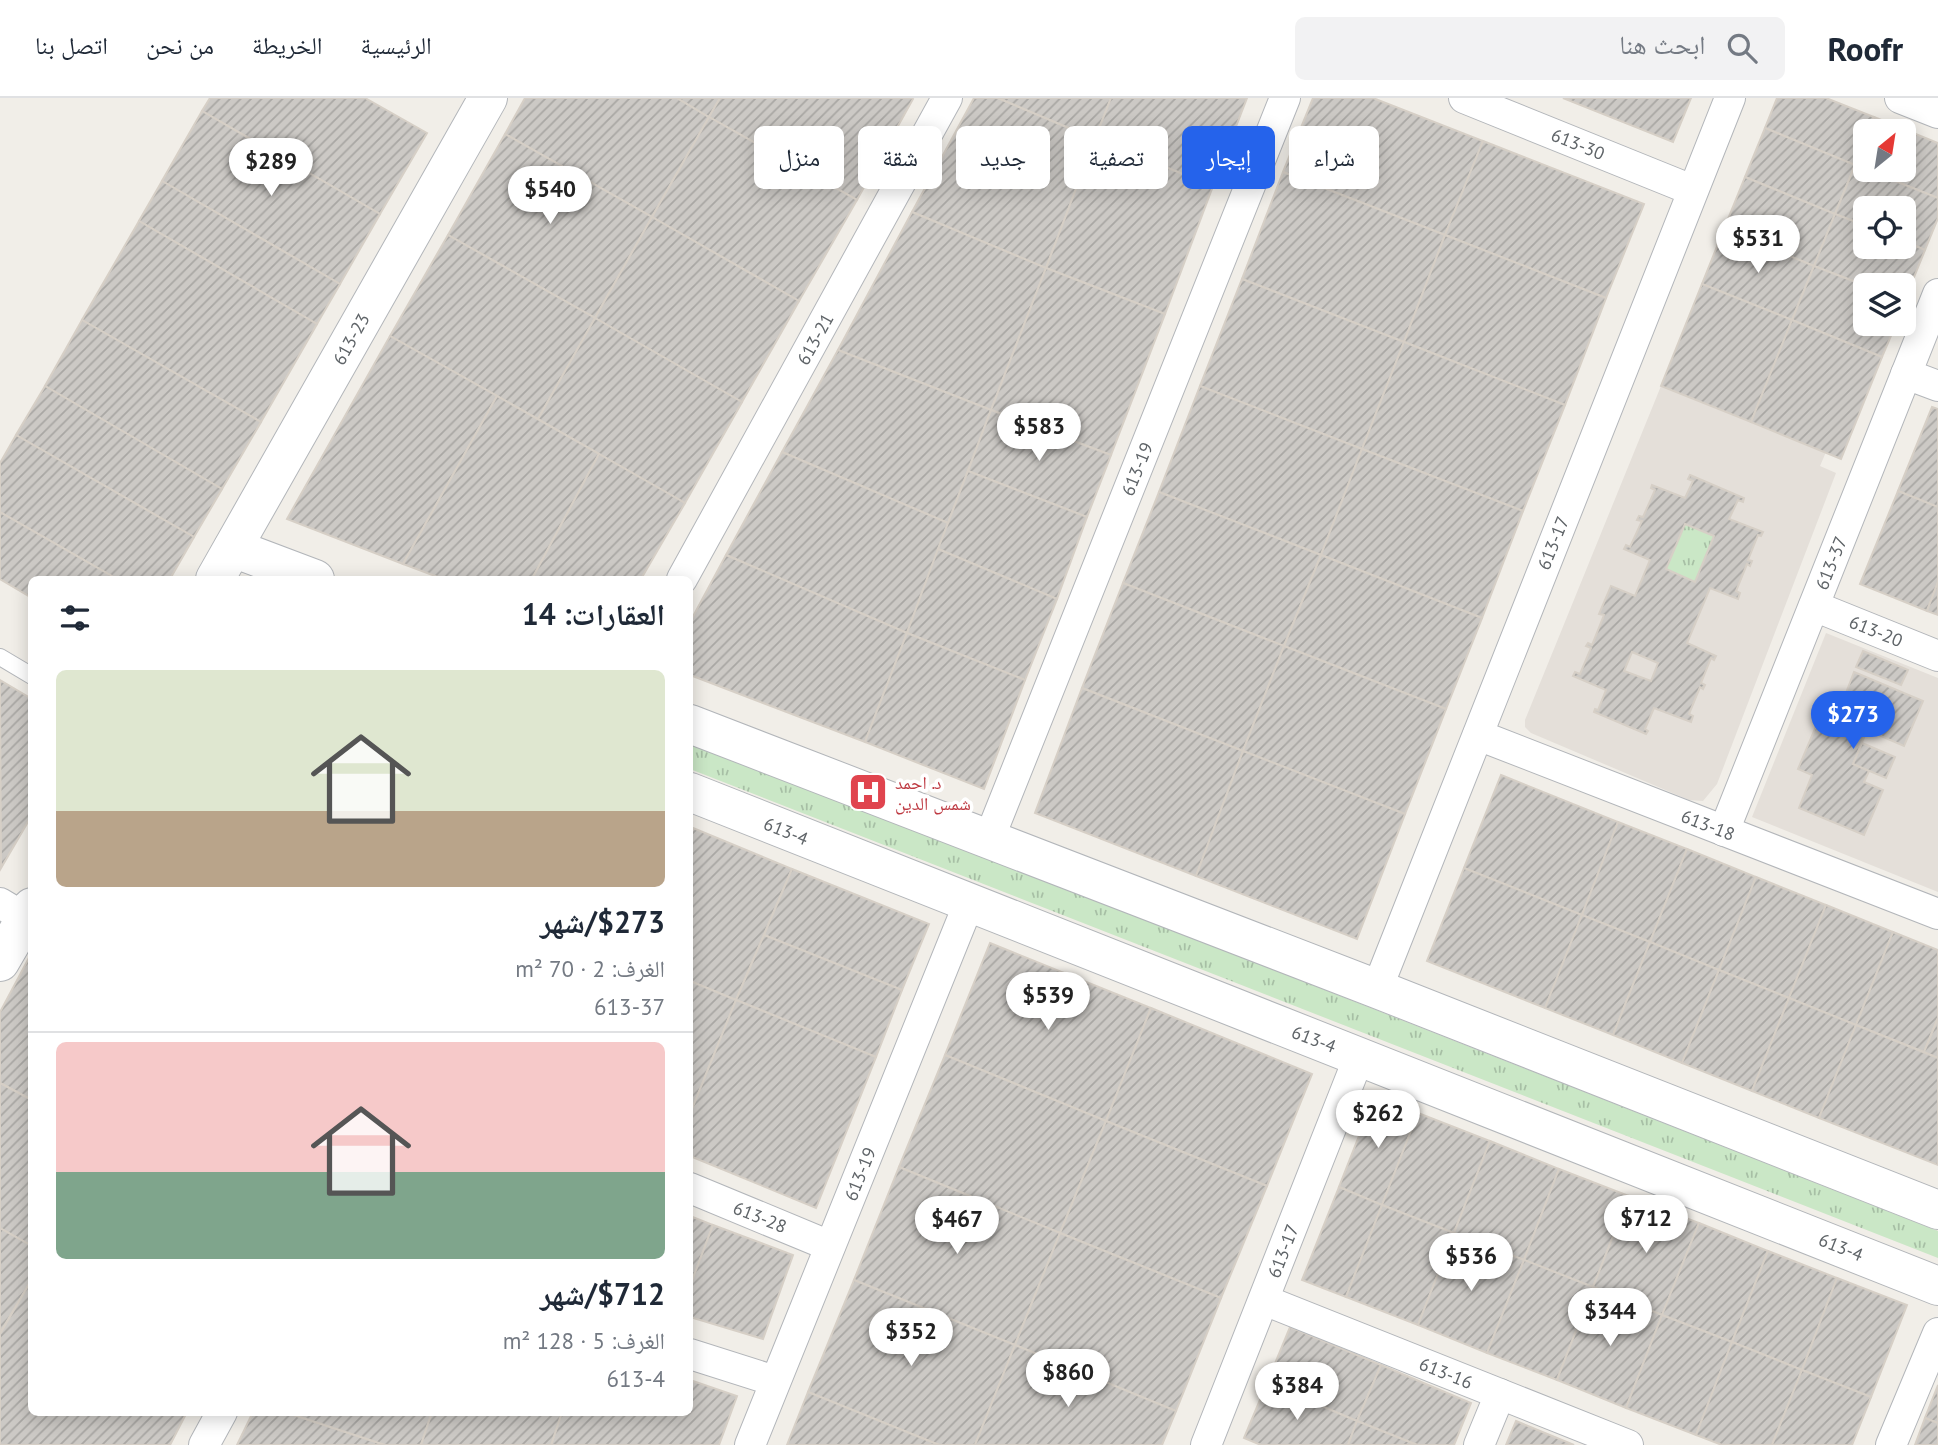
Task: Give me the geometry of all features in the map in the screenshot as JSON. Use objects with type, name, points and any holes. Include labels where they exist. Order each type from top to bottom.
[{"type":"street","name":"613-23","points":[[224,563],[488,98]]},
{"type":"street","name":"613-21","points":[[684,576],[947,98]]},
{"type":"street","name":"613-19","points":[[989,839],[1286,98]]},
{"type":"street","name":"613-30","points":[[1464,98],[1692,190]]},
{"type":"street","name":"613-17","points":[[1377,989],[1730,98]]},
{"type":"street","points":[[1900,98],[1938,113]]},
{"type":"street","name":"613-37","points":[[1724,831],[1938,294]]},
{"type":"street","points":[[1906,374],[1938,386]]},
{"type":"street","points":[[224,563],[298,576]]},
{"type":"street","name":"613-20","points":[[1814,606],[1938,656]]},
{"type":"street","points":[[693,725],[1377,989],[1938,1210]]},
{"type":"street","name":"613-18","points":[[1478,735],[1938,914]]},
{"type":"street","name":"613-4","points":[[693,793],[1938,1286]]},
{"type":"street","name":"613-19","points":[[750,1445],[970,903]]},
{"type":"street","points":[[0,962],[19,909]]},
{"type":"street","name":"613-17","points":[[1206,1445],[1359,1057]]},
{"type":"street","name":"613-28","points":[[693,1189],[830,1246]]},
{"type":"street","name":"613-16","points":[[1264,1300],[1628,1445]]},
{"type":"street","points":[[1891,1445],[1938,1333]]},
{"type":"street","points":[[693,1355],[775,1381]]},
{"type":"street","points":[[1479,1445],[1500,1394]]},
{"type":"street","points":[[204,1445],[220,1416]]},
{"type":"lane","points":[[0,657],[28,674]]},
{"type":"shaded area","points":[[1661,386],[1826,452],[1820,466],[1836,473],[1717,784],[1703,801],[1689,800],[1531,733],[1525,727],[1525,720]]},
{"type":"shaded area","points":[[1826,633],[1938,678],[1938,892],[1752,817]]},
{"type":"green space","points":[[1685,524],[1714,536],[1695,582],[1666,569]]},
{"type":"green space","points":[[693,741],[1938,1231],[1938,1258],[693,770]]},
{"type":"building","points":[[210,98],[365,98],[427,133],[380,214],[202,111]]},
{"type":"building","points":[[525,98],[677,98],[709,117],[652,217],[505,134]]},
{"type":"building","points":[[677,98],[720,98],[709,117]]},
{"type":"building","points":[[720,98],[913,99],[898,126],[858,126],[858,189],[863,189],[857,200],[837,189],[844,189],[844,126],[754,126],[754,142],[709,117]]},
{"type":"building","points":[[974,98],[998,98],[1064,126],[1064,189],[1076,189],[1046,268],[912,212],[925,189],[942,189],[942,157],[956,131],[956,189],[1050,189],[1050,126],[959,126]]},
{"type":"building","points":[[998,98],[1111,98],[1100,126],[1064,126]]},
{"type":"building","points":[[1111,98],[1247,98],[1236,126],[1182,126],[1182,174],[1168,168],[1168,126],[1100,126]]},
{"type":"building","points":[[1313,98],[1373,98],[1483,141],[1445,235],[1327,189],[1379,189],[1379,126],[1302,126]]},
{"type":"building","points":[[1563,98],[1691,98],[1673,142]]},
{"type":"building","points":[[1777,98],[1826,98],[1874,117],[1853,119],[1853,164],[1765,128]]},
{"type":"building","points":[[202,111],[380,214],[340,284],[162,181]]},
{"type":"building","points":[[709,117],[754,142],[754,189],[837,189],[857,200],[799,301],[652,217]]},
{"type":"building","points":[[1765,128],[1853,164],[1835,214],[1745,177]]},
{"type":"building","points":[[505,134],[652,217],[595,318],[448,235]]},
{"type":"building","points":[[1916,134],[1938,143],[1938,198],[1898,182],[1916,182]]},
{"type":"building","points":[[1483,141],[1644,204],[1606,298],[1445,235]]},
{"type":"building","points":[[1289,157],[1289,174],[1283,172]]},
{"type":"building","points":[[1168,168],[1182,174],[1182,189],[1212,189],[1165,314],[1046,268],[1076,189],[1168,189]]},
{"type":"building","points":[[1853,170],[1853,182],[1898,182],[1938,198],[1938,218],[1925,250],[1916,246],[1916,196],[1853,196],[1853,221],[1835,214]]},
{"type":"building","points":[[1283,172],[1289,174],[1289,189],[1327,189],[1445,235],[1404,342],[1242,279]]},
{"type":"building","points":[[1745,177],[1835,214],[1814,266],[1724,229]]},
{"type":"building","points":[[162,181],[340,284],[317,324],[139,221]]},
{"type":"building","points":[[912,212],[1046,268],[991,410],[838,350]]},
{"type":"building","points":[[1835,214],[1853,221],[1853,259],[1916,259],[1916,246],[1925,250],[1916,273],[1853,273],[1853,281],[1814,266]]},
{"type":"building","points":[[652,217],[799,301],[742,402],[595,318]]},
{"type":"building","points":[[139,221],[317,324],[261,422],[82,320]]},
{"type":"building","points":[[1724,229],[1814,266],[1792,320],[1702,284]]},
{"type":"building","points":[[448,235],[595,318],[538,419],[390,336]]},
{"type":"building","points":[[1445,235],[1606,298],[1565,405],[1404,342]]},
{"type":"building","points":[[1814,266],[1853,281],[1853,336],[1891,336],[1882,357],[1792,320]]},
{"type":"building","points":[[1046,268],[1165,314],[1111,455],[991,410]]},
{"type":"building","points":[[1242,279],[1404,342],[1362,449],[1200,386]]},
{"type":"building","points":[[1702,284],[1792,320],[1751,422],[1661,386]]},
{"type":"building","points":[[595,318],[742,402],[685,503],[538,419]]},
{"type":"building","points":[[82,320],[261,422],[222,489],[45,386]]},
{"type":"building","points":[[1792,320],[1882,357],[1841,459],[1751,422]]},
{"type":"building","points":[[390,336],[497,396],[403,564],[287,519]]},
{"type":"building","points":[[1404,342],[1565,405],[1523,511],[1362,449]]},
{"type":"building","points":[[838,350],[991,410],[948,523],[782,452]]},
{"type":"building","points":[[45,386],[222,489],[194,537],[16,435]]},
{"type":"building","points":[[1200,386],[1362,449],[1321,555],[1159,492]]},
{"type":"building","points":[[497,396],[599,454],[534,576],[435,576],[403,564]]},
{"type":"building","points":[[1932,407],[1938,409],[1938,507],[1898,491]]},
{"type":"building","points":[[991,410],[1111,455],[1087,517],[968,471]]},
{"type":"building","points":[[16,435],[194,537],[172,576],[112,576],[0,512],[0,463]]},
{"type":"building","points":[[1362,449],[1523,511],[1482,618],[1321,555]]},
{"type":"building","points":[[782,452],[948,523],[907,633],[726,555]]},
{"type":"building","points":[[599,454],[685,503],[643,576],[534,576]]},
{"type":"building","points":[[968,471],[1087,517],[1057,599],[938,549]]},
{"type":"building","points":[[1690,475],[1744,498],[1743,502],[1738,500],[1729,519],[1763,532],[1761,536],[1758,535],[1748,560],[1752,561],[1750,566],[1747,564],[1736,591],[1740,593],[1738,599],[1710,588],[1687,643],[1716,656],[1714,660],[1711,658],[1701,683],[1705,685],[1703,689],[1700,687],[1689,714],[1693,716],[1691,722],[1654,708],[1645,729],[1648,731],[1646,734],[1594,712],[1595,709],[1598,710],[1606,690],[1573,676],[1575,672],[1580,674],[1591,648],[1586,646],[1588,643],[1592,645],[1604,615],[1599,614],[1611,586],[1635,596],[1650,560],[1624,549],[1626,545],[1630,547],[1642,521],[1637,520],[1639,516],[1643,517],[1655,490],[1651,488],[1652,485],[1685,498],[1693,481],[1688,479]],"holes":[[[1685,524],[1714,536],[1695,582],[1666,569]],[[1632,652],[1658,663],[1651,681],[1624,671]]]},
{"type":"building","points":[[1898,491],[1938,507],[1938,582],[1927,611],[1860,584]]},
{"type":"building","points":[[1159,492],[1321,555],[1284,646],[1123,583]]},
{"type":"building","points":[[0,512],[112,576],[28,576],[28,596],[0,579]]},
{"type":"building","points":[[938,549],[1057,599],[1025,680],[907,633]]},
{"type":"building","points":[[726,555],[907,633],[865,742],[693,676],[693,616]]},
{"type":"building","points":[[1321,555],[1482,618],[1446,709],[1284,646]]},
{"type":"building","points":[[1938,582],[1938,615],[1927,611]]},
{"type":"building","points":[[1123,583],[1284,646],[1243,751],[1082,688]]},
{"type":"building","points":[[907,633],[1025,680],[984,789],[865,742]]},
{"type":"building","points":[[1284,646],[1446,709],[1405,814],[1243,751]]},
{"type":"building","points":[[1863,651],[1908,670],[1901,685],[1856,667]]},
{"type":"building","points":[[1854,672],[1923,701],[1904,746],[1867,730],[1853,764],[1869,771],[1864,782],[1883,790],[1864,835],[1799,808],[1812,775],[1798,769],[1827,700],[1841,706]]},
{"type":"building","points":[[0,680],[28,697],[28,822],[1,868]]},
{"type":"building","points":[[1082,688],[1243,751],[1196,876],[1035,813]]},
{"type":"building","points":[[1862,743],[1895,757],[1886,778],[1853,764]]},
{"type":"building","points":[[1243,751],[1405,814],[1357,939],[1196,876]]},
{"type":"building","points":[[1501,775],[1618,822],[1582,915],[1464,868]]},
{"type":"building","points":[[1618,822],[1687,849],[1650,942],[1582,915]]},
{"type":"building","points":[[693,828],[792,869],[736,1000],[693,982]]},
{"type":"building","points":[[1687,849],[1756,877],[1719,970],[1650,942]]},
{"type":"building","points":[[1464,868],[1582,915],[1545,1008],[1427,961]]},
{"type":"building","points":[[792,869],[929,924],[902,990],[764,935]]},
{"type":"building","points":[[1756,877],[1826,905],[1789,998],[1719,970]]},
{"type":"building","points":[[1826,905],[1893,932],[1856,1025],[1789,998]]},
{"type":"building","points":[[1582,915],[1650,942],[1613,1035],[1545,1008]]},
{"type":"building","points":[[1893,932],[1938,950],[1938,1018],[1924,1052],[1856,1025]]},
{"type":"building","points":[[764,935],[902,990],[876,1057],[736,1000]]},
{"type":"building","points":[[1650,942],[1719,970],[1682,1063],[1613,1035]]},
{"type":"building","points":[[990,943],[1151,1008],[1106,1121],[945,1055]]},
{"type":"building","points":[[28,960],[28,1098],[0,1083],[0,1012]]},
{"type":"building","points":[[1719,970],[1789,998],[1752,1091],[1682,1063]]},
{"type":"building","points":[[693,982],[736,1000],[693,1107]]},
{"type":"building","points":[[1789,998],[1856,1025],[1819,1118],[1752,1091]]},
{"type":"building","points":[[736,1000],[876,1057],[816,1208],[693,1157],[693,1107]]},
{"type":"building","points":[[1151,1008],[1312,1074],[1267,1186],[1106,1121]]},
{"type":"building","points":[[1938,1018],[1938,1058],[1924,1052]]},
{"type":"building","points":[[1856,1025],[1938,1058],[1938,1165],[1819,1118]]},
{"type":"building","points":[[945,1055],[1106,1121],[1060,1233],[899,1167]]},
{"type":"building","points":[[0,1083],[28,1098],[28,1244],[0,1228]]},
{"type":"building","points":[[1375,1095],[1418,1113],[1382,1205],[1339,1187]]},
{"type":"building","points":[[1418,1113],[1490,1141],[1454,1233],[1382,1205]]},
{"type":"building","points":[[1106,1121],[1267,1186],[1221,1298],[1060,1233]]},
{"type":"building","points":[[1490,1141],[1559,1169],[1524,1260],[1454,1233]]},
{"type":"building","points":[[899,1167],[1060,1233],[1015,1345],[854,1280]]},
{"type":"building","points":[[1559,1169],[1629,1196],[1593,1287],[1524,1260]]},
{"type":"building","points":[[1339,1187],[1382,1205],[1346,1297],[1302,1280]]},
{"type":"building","points":[[1629,1196],[1699,1223],[1662,1315],[1593,1287]]},
{"type":"building","points":[[1382,1205],[1454,1233],[1418,1325],[1346,1297]]},
{"type":"building","points":[[693,1217],[713,1225],[693,1278]]},
{"type":"building","points":[[1699,1223],[1768,1251],[1732,1342],[1662,1315]]},
{"type":"building","points":[[713,1225],[793,1255],[763,1339],[693,1318],[693,1278]]},
{"type":"building","points":[[0,1228],[28,1244],[28,1286],[0,1333]]},
{"type":"building","points":[[1060,1233],[1221,1298],[1176,1411],[1015,1345]]},
{"type":"building","points":[[1454,1233],[1524,1260],[1487,1353],[1418,1325]]},
{"type":"building","points":[[1768,1251],[1837,1278],[1802,1370],[1732,1342]]},
{"type":"building","points":[[1524,1260],[1593,1287],[1557,1380],[1487,1353]]},
{"type":"building","points":[[1837,1278],[1907,1305],[1871,1397],[1802,1370]]},
{"type":"building","points":[[854,1280],[1015,1345],[975,1445],[939,1445],[808,1392]]},
{"type":"building","points":[[28,1286],[28,1416],[185,1416],[170,1445],[0,1445],[0,1334]]},
{"type":"building","points":[[1593,1287],[1662,1315],[1626,1408],[1557,1380]]},
{"type":"building","points":[[1662,1315],[1732,1342],[1696,1435],[1626,1408]]},
{"type":"building","points":[[1290,1327],[1381,1365],[1357,1421],[1267,1383]]},
{"type":"building","points":[[1732,1342],[1802,1370],[1772,1445],[1722,1445],[1696,1435]]},
{"type":"building","points":[[1015,1345],[1176,1411],[1162,1445],[975,1445]]},
{"type":"building","points":[[1381,1365],[1471,1403],[1454,1445],[1417,1445],[1357,1421]]},
{"type":"building","points":[[1802,1370],[1871,1397],[1852,1445],[1772,1445]]},
{"type":"building","points":[[693,1381],[737,1396],[719,1445],[551,1445],[561,1416],[693,1416]]},
{"type":"building","points":[[1267,1383],[1357,1421],[1348,1445],[1261,1445],[1244,1438]]},
{"type":"building","points":[[1938,1385],[1938,1423],[1925,1418]]},
{"type":"building","points":[[808,1392],[939,1445],[787,1445]]},
{"type":"building","points":[[251,1416],[297,1416],[385,1445],[237,1445]]},
{"type":"building","points":[[297,1416],[431,1416],[421,1445],[385,1445]]},
{"type":"building","points":[[431,1416],[561,1416],[551,1445],[421,1445]]},
{"type":"building","points":[[1925,1418],[1938,1423],[1938,1445],[1915,1445]]},
{"type":"building","points":[[1357,1421],[1417,1445],[1348,1445]]},
{"type":"building","points":[[1516,1421],[1574,1445],[1506,1445]]},
{"type":"place","name":"د. احمد شمس الدين","points":[[868,792]]}]
